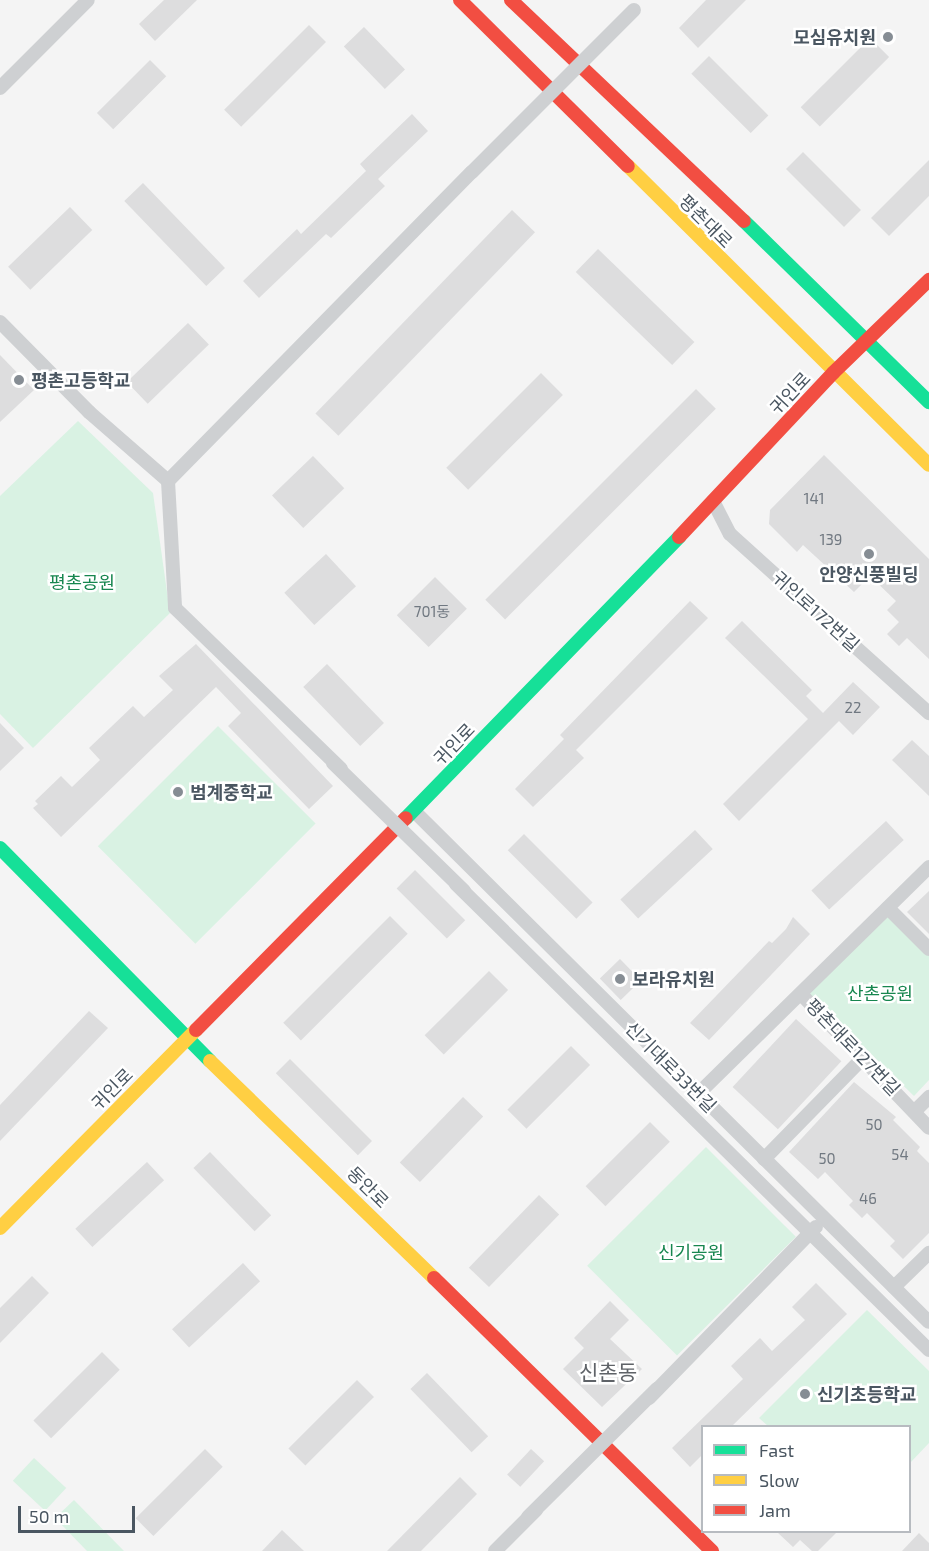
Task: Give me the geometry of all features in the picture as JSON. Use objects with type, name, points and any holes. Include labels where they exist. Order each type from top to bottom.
[{"type":"street","points":[[0,88],[88,0]]},
{"type":"street","name":"평촌대로","points":[[460,0],[833,373],[929,465]]},
{"type":"street","name":"평촌대로","points":[[511,0],[867,338],[929,402]]},
{"type":"street","points":[[168,481],[634,10]]},
{"type":"street","name":"귀인로","points":[[0,1228],[414,811],[833,373],[929,280]]},
{"type":"street","points":[[0,322],[89,412],[168,481],[175,608],[929,1350]]},
{"type":"street","name":"귀인로172번길","points":[[713,501],[730,534],[929,713]]},
{"type":"street","points":[[333,763],[373,796]]},
{"type":"street","name":"신기대로33번길","points":[[414,811],[929,1322]]},
{"type":"street","name":"동안로","points":[[0,848],[186,1039],[613,1450],[712,1551]]},
{"type":"street","points":[[421,849],[464,891]]},
{"type":"street","name":"평촌대로127번길","points":[[929,867],[801,994],[929,1128]]},
{"type":"street","points":[[888,908],[929,949]]},
{"type":"street","points":[[698,1094],[801,994]]},
{"type":"street","points":[[764,1159],[863,1058]]},
{"type":"street","points":[[915,1111],[929,1097]]},
{"type":"street","points":[[528,1517],[824,1219]]},
{"type":"street","points":[[894,1287],[929,1253]]},
{"type":"street","points":[[621,1428],[657,1389]]},
{"type":"street","points":[[495,1551],[582,1463]]},
{"type":"green space","name":"평촌공원","points":[[78,421],[153,493],[170,613],[33,748],[0,714],[0,496]]},
{"type":"green space","points":[[218,726],[316,824],[195,944],[98,846]]},
{"type":"green space","name":"산촌공원","points":[[886,915],[929,956],[929,1080],[914,1096],[809,994]]},
{"type":"green space","name":"신기공원","points":[[706,1147],[796,1237],[677,1356],[587,1266]]},
{"type":"green space","points":[[867,1310],[929,1371],[929,1443],[911,1462],[911,1425],[767,1425],[759,1418]]},
{"type":"green space","points":[[34,1458],[66,1488],[45,1511],[13,1481]]},
{"type":"green space","points":[[74,1500],[124,1551],[87,1551],[55,1518]]},
{"type":"building","points":[[164,0],[197,0],[155,41],[139,24]]},
{"type":"building","points":[[706,0],[746,0],[698,48],[679,28]]},
{"type":"building","points":[[309,25],[326,42],[241,127],[224,110]]},
{"type":"building","points":[[364,27],[405,69],[385,89],[344,46]]},
{"type":"building","points":[[870,38],[889,57],[820,126],[801,107]]},
{"type":"building","points":[[709,56],[768,115],[751,133],[691,74]]},
{"type":"building","points":[[150,60],[166,76],[113,129],[97,113]]},
{"type":"building","points":[[412,114],[428,131],[378,179],[385,186],[331,238],[326,234],[259,298],[243,281],[297,229],[301,234],[366,171],[360,164]]},
{"type":"building","points":[[803,152],[861,210],[844,227],[786,169]]},
{"type":"building","points":[[929,160],[929,196],[889,236],[871,218]]},
{"type":"building","points":[[143,183],[225,268],[206,286],[124,201]]},
{"type":"building","points":[[70,207],[92,230],[30,290],[8,267]]},
{"type":"building","points":[[512,210],[535,232],[338,436],[315,414]]},
{"type":"building","points":[[598,249],[694,342],[672,365],[576,272]]},
{"type":"building","points":[[188,323],[209,345],[148,404],[127,382]]},
{"type":"building","points":[[0,355],[34,390],[0,422]]},
{"type":"building","points":[[541,373],[563,395],[468,490],[446,468]]},
{"type":"building","points":[[696,389],[716,409],[505,620],[485,600]]},
{"type":"building","points":[[824,455],[929,559],[929,659],[907,638],[899,646],[887,634],[899,622],[887,610],[896,601],[870,576],[854,592],[803,545],[797,552],[769,524],[770,510]]},
{"type":"building","points":[[313,456],[344,488],[303,528],[272,496]]},
{"type":"building","points":[[326,554],[356,586],[314,625],[284,593]]},
{"type":"building","points":[[435,577],[467,609],[429,647],[397,615]]},
{"type":"building","points":[[690,601],[708,618],[576,750],[584,758],[533,807],[515,789],[564,739],[560,735]]},
{"type":"building","points":[[742,621],[812,690],[806,696],[823,713],[853,682],[880,707],[853,735],[839,721],[739,821],[723,804],[808,719],[725,638]]},
{"type":"building","points":[[196,644],[333,786],[309,809],[228,726],[241,713],[216,687],[61,837],[33,808],[38,804],[35,801],[61,776],[72,787],[100,760],[89,748],[133,706],[144,717],[173,690],[159,676]]},
{"type":"building","points":[[327,664],[384,723],[360,746],[303,687]]},
{"type":"building","points":[[0,723],[24,748],[0,771]]},
{"type":"building","points":[[912,740],[929,756],[929,796],[892,760]]},
{"type":"building","points":[[886,821],[904,840],[829,910],[811,891]]},
{"type":"building","points":[[695,830],[713,849],[638,919],[620,900]]},
{"type":"building","points":[[524,834],[593,903],[576,919],[508,850]]},
{"type":"building","points":[[415,870],[465,920],[447,939],[397,888]]},
{"type":"building","points":[[929,891],[929,934],[907,912]]},
{"type":"building","points":[[390,916],[408,934],[301,1040],[283,1023]]},
{"type":"building","points":[[793,917],[810,934],[709,1040],[690,1023],[769,941],[772,943],[786,929]]},
{"type":"building","name":"보라유치원","points":[[620,959],[641,981],[621,1000],[600,978]]},
{"type":"building","points":[[489,971],[508,990],[444,1054],[425,1035]]},
{"type":"building","points":[[89,1011],[108,1028],[0,1141],[0,1105]]},
{"type":"building","points":[[796,1019],[841,1061],[778,1129],[733,1087]]},
{"type":"building","points":[[571,1046],[590,1065],[526,1129],[507,1110]]},
{"type":"building","points":[[290,1059],[372,1141],[358,1155],[276,1073]]},
{"type":"building","points":[[854,1082],[896,1117],[893,1120],[920,1147],[917,1151],[929,1163],[929,1233],[903,1259],[890,1246],[895,1241],[867,1213],[862,1218],[849,1205],[853,1201],[825,1172],[818,1179],[789,1152]]},
{"type":"building","points":[[463,1097],[483,1116],[420,1182],[400,1162]]},
{"type":"building","points":[[650,1122],[670,1142],[605,1206],[586,1186]]},
{"type":"building","points":[[210,1152],[271,1215],[255,1231],[193,1168]]},
{"type":"building","points":[[147,1162],[164,1180],[92,1247],[75,1229]]},
{"type":"building","points":[[539,1195],[559,1214],[489,1287],[469,1268]]},
{"type":"building","points":[[243,1263],[260,1281],[189,1347],[172,1329]]},
{"type":"building","points":[[32,1276],[49,1293],[0,1343],[0,1308]]},
{"type":"building","points":[[816,1283],[847,1314],[733,1425],[701,1425],[701,1456],[690,1467],[672,1448],[743,1379],[731,1366],[760,1338],[772,1351],[805,1320],[792,1307]]},
{"type":"building","points":[[610,1301],[629,1320],[610,1339],[642,1369],[602,1407],[563,1369],[584,1348],[574,1338]]},
{"type":"building","points":[[102,1352],[120,1370],[51,1438],[33,1421]]},
{"type":"building","points":[[427,1373],[488,1436],[472,1452],[410,1389]]},
{"type":"building","points":[[357,1380],[374,1397],[305,1466],[288,1449]]},
{"type":"building","points":[[205,1449],[223,1467],[153,1536],[136,1518]]},
{"type":"building","points":[[531,1449],[544,1461],[520,1487],[507,1475]]},
{"type":"building","points":[[460,1477],[477,1494],[421,1551],[387,1551]]},
{"type":"building","points":[[282,1530],[304,1551],[262,1551]]},
{"type":"building","points":[[778,1533],[836,1533],[818,1551],[812,1551],[800,1540],[793,1547]]},
{"type":"building","points":[[919,1533],[929,1543],[929,1551],[902,1551]]},
{"type":"traffic: fast","points":[[744,221],[929,402]]},
{"type":"traffic: fast","points":[[406,818],[679,537]]},
{"type":"traffic: fast","points":[[0,848],[210,1061]]},
{"type":"traffic: slow","points":[[628,166],[929,465]]},
{"type":"traffic: slow","points":[[0,1228],[196,1030]]},
{"type":"traffic: slow","points":[[210,1061],[434,1278]]},
{"type":"traffic: jam","points":[[460,0],[628,166]]},
{"type":"traffic: jam","points":[[511,0],[744,221]]},
{"type":"traffic: jam","points":[[679,537],[833,373],[929,280]]},
{"type":"traffic: jam","points":[[196,1030],[406,818]]},
{"type":"traffic: jam","points":[[434,1278],[712,1551]]},
{"type":"place","name":"모심유치원","points":[[888,37]]},
{"type":"place","name":"평촌고등학교","points":[[19,380]]},
{"type":"place","name":"안양신풍빌딩","points":[[869,554]]},
{"type":"place","name":"범계중학교","points":[[178,792]]},
{"type":"place","name":"보라유치원","points":[[620,979]]},
{"type":"place","name":"신기초등학교","points":[[805,1394]]},
{"type":"district","name":"신촌동","points":[[608,1372]]}]
